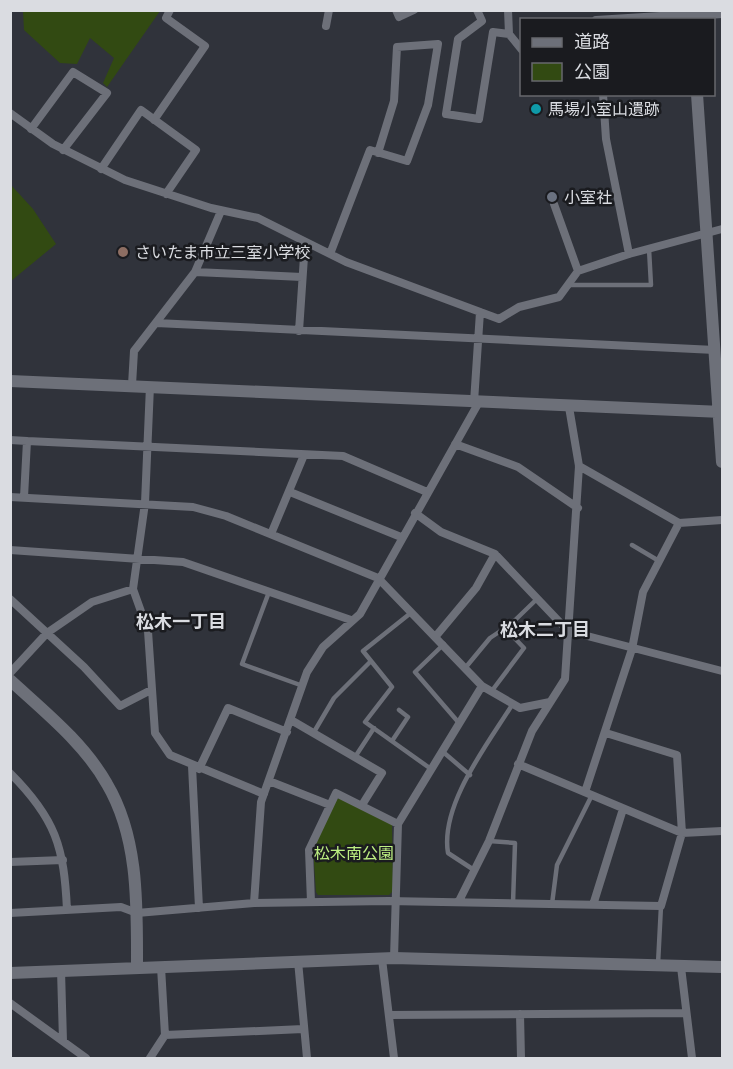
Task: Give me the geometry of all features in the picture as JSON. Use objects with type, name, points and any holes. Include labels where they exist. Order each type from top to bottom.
[{"type":"street","points":[[154,120],[205,46],[166,18],[170,10]]},
{"type":"street","points":[[326,26],[329,10]]},
{"type":"street","points":[[396,10],[399,17],[414,10]]},
{"type":"street","points":[[477,10],[482,21],[458,39],[446,114],[479,119],[493,32],[508,34]]},
{"type":"street","points":[[508,10],[508,34],[520,48]]},
{"type":"street","points":[[634,18],[723,12]]},
{"type":"street","points":[[330,254],[370,150],[378,153],[407,161],[428,105],[438,44],[398,47],[394,101],[378,153]]},
{"type":"street","points":[[31,129],[73,72],[107,93],[63,150]]},
{"type":"street","points":[[603,96],[606,138],[629,254]]},
{"type":"street","points":[[698,96],[723,462]]},
{"type":"street","points":[[101,169],[141,110],[196,150],[166,194]]},
{"type":"street","points":[[10,114],[63,150],[101,169],[166,194],[221,211],[258,218],[330,254],[399,284],[499,319],[519,307],[559,297],[578,271],[629,254],[723,229]]},
{"type":"street","points":[[554,204],[578,271]]},
{"type":"street","points":[[132,385],[134,351],[195,272],[221,211]]},
{"type":"street","points":[[298,331],[305,242]]},
{"type":"street","points":[[195,272],[303,277]]},
{"type":"street","points":[[254,903],[264,794],[303,686],[314,658],[360,614],[477,402],[477,339],[480,312]]},
{"type":"street","points":[[156,323],[715,350]]},
{"type":"street","points":[[10,381],[721,412]]},
{"type":"street","points":[[150,386],[145,503],[133,589],[148,631],[155,733],[170,754],[195,767],[264,794]]},
{"type":"street","points":[[459,901],[489,841],[532,731],[565,679],[579,466],[568,407]]},
{"type":"street","points":[[10,440],[343,456],[427,492]]},
{"type":"street","points":[[24,497],[27,441]]},
{"type":"street","points":[[455,444],[524,470],[578,508]]},
{"type":"street","points":[[271,534],[304,455]]},
{"type":"street","points":[[579,466],[680,523],[723,520]]},
{"type":"street","points":[[290,492],[401,537]]},
{"type":"street","points":[[10,497],[193,507],[271,534],[378,578],[482,686],[512,705],[520,708],[550,702]]},
{"type":"street","points":[[415,513],[441,532],[495,554],[568,631],[723,671]]},
{"type":"street","points":[[589,793],[633,649],[643,592],[680,523]]},
{"type":"street","points":[[10,550],[137,557],[190,564],[351,621]]},
{"type":"street","points":[[436,636],[476,588],[495,554]]},
{"type":"street","points":[[10,673],[48,633],[92,602],[133,589]]},
{"type":"street","points":[[10,599],[48,633],[120,706],[151,690]]},
{"type":"street","points":[[10,680],[70,736],[107,784],[122,817],[132,862],[137,967]]},
{"type":"street","points":[[394,1059],[388,1015],[388,958],[396,901],[398,824],[482,686]]},
{"type":"street","points":[[199,908],[195,767],[228,708],[287,732]]},
{"type":"street","points":[[291,720],[382,774],[362,805]]},
{"type":"street","points":[[10,913],[121,907],[136,913],[254,903],[396,901],[661,906],[682,833],[677,755],[606,733]]},
{"type":"street","points":[[518,764],[682,833],[723,831]]},
{"type":"street","points":[[10,772],[29,791],[59,843],[63,860],[67,910]]},
{"type":"street","points":[[268,781],[330,805]]},
{"type":"street","points":[[310,903],[309,850],[336,793],[398,824]]},
{"type":"street","points":[[593,905],[623,809]]},
{"type":"street","points":[[10,862],[63,860]]},
{"type":"street","points":[[10,973],[388,958],[723,967]]},
{"type":"street","points":[[298,961],[307,1059]]},
{"type":"street","points":[[150,1059],[165,1035],[160,967]]},
{"type":"street","points":[[681,967],[692,1059]]},
{"type":"street","points":[[61,970],[63,1041]]},
{"type":"street","points":[[10,1003],[86,1059]]},
{"type":"street","points":[[388,1015],[686,1013]]},
{"type":"street","points":[[520,1014],[521,1059]]},
{"type":"street","points":[[165,1035],[303,1029]]},
{"type":"lane","points":[[567,285],[651,285],[650,249]]},
{"type":"lane","points":[[632,545],[659,561]]},
{"type":"lane","points":[[269,592],[242,664],[303,686]]},
{"type":"lane","points":[[466,667],[490,638],[505,628],[538,598]]},
{"type":"lane","points":[[412,612],[363,651],[392,687],[365,722],[431,769]]},
{"type":"lane","points":[[491,692],[524,648],[505,628]]},
{"type":"lane","points":[[444,644],[415,672],[459,723]]},
{"type":"lane","points":[[314,732],[334,698],[371,660]]},
{"type":"lane","points":[[474,870],[448,853],[446,839],[450,814],[470,775],[512,705]]},
{"type":"lane","points":[[392,741],[408,717],[399,710]]},
{"type":"lane","points":[[356,757],[375,728]]},
{"type":"lane","points":[[442,751],[470,775]]},
{"type":"lane","points":[[552,904],[557,865],[589,793]]},
{"type":"lane","points":[[489,841],[515,843],[513,903]]},
{"type":"lane","points":[[657,966],[661,906]]},
{"type":"green space","points":[[23,10],[160,11],[107,87],[103,83],[114,58],[90,38],[77,64],[60,63],[24,30]]},
{"type":"green space","points":[[11,185],[33,209],[56,244],[11,281]]},
{"type":"green space","name":"松木南公園","points":[[341,797],[392,824],[393,891],[389,895],[318,895],[316,892],[313,848],[336,800]]},
{"type":"place","name":"馬場小室山遺跡","points":[[536,109]]},
{"type":"place","name":"小室社","points":[[552,197]]},
{"type":"place","name":"さいたま市立三室小学校","points":[[123,252]]},
{"type":"district","name":"松木一丁目","points":[[181,622]]},
{"type":"district","name":"松木二丁目","points":[[545,630]]}]
